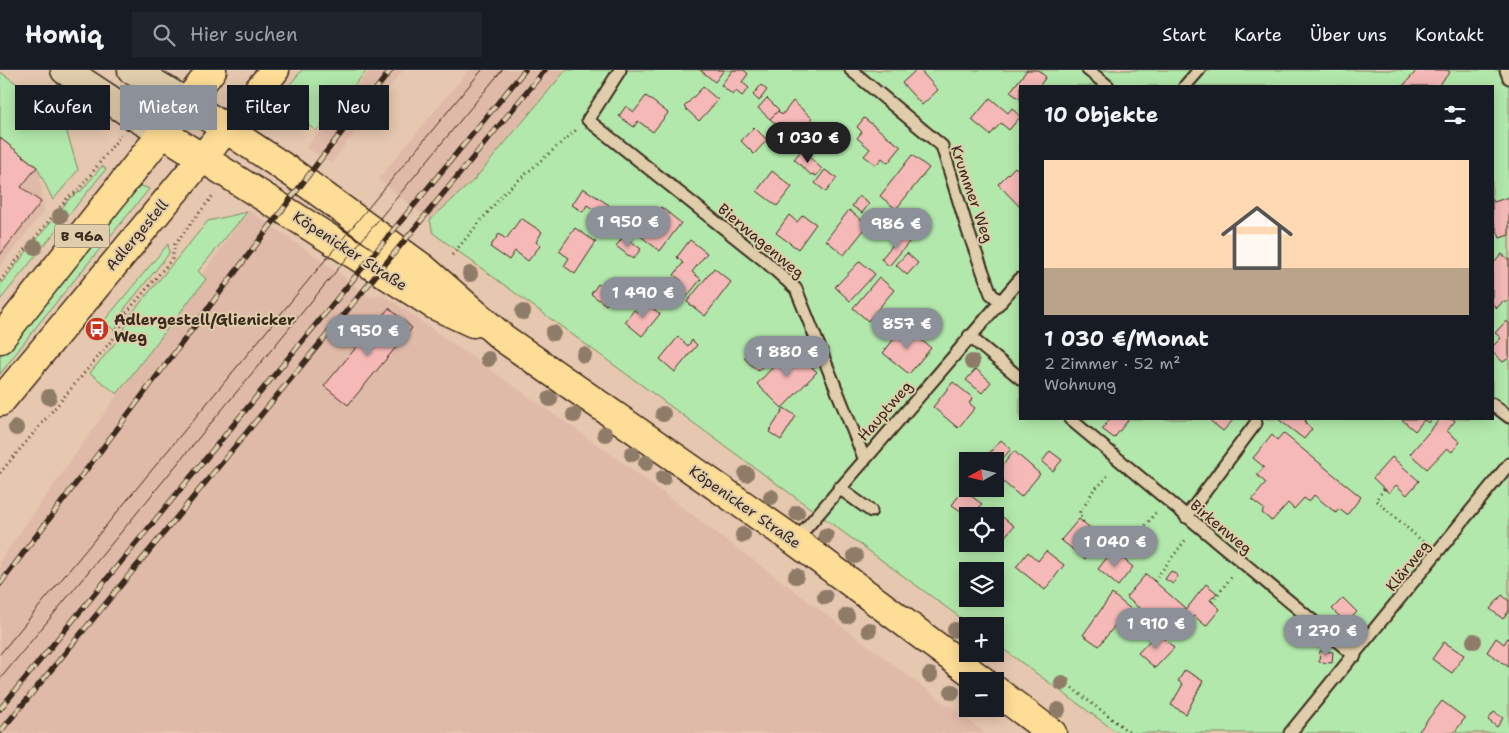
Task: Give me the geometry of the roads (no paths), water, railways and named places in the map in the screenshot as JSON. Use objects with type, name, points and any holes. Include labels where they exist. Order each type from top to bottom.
[{"type":"main road","points":[[65,70],[136,117],[164,133]]},
{"type":"main road","points":[[132,70],[157,85]]},
{"type":"main road","name":"B 96a","points":[[201,85],[212,70]]},
{"type":"main road","name":"Adlergestell","points":[[0,402],[275,70]]},
{"type":"main road","name":"Köpenicker Straße","points":[[217,123],[294,174],[423,268],[503,338],[795,541],[971,672]]},
{"type":"main road","name":"B 96a","points":[[0,339],[166,130]]},
{"type":"main road","name":"Köpenicker Straße","points":[[164,133],[434,304],[503,338]]},
{"type":"main road","points":[[1004,697],[1052,733]]},
{"type":"lane","name":"Bierwagenweg","points":[[620,70],[588,120],[765,261],[796,289],[864,458]]},
{"type":"lane","name":"Krummer Weg","points":[[851,70],[942,146],[968,231],[991,294],[1001,302]]},
{"type":"lane","points":[[1088,70],[1107,85]]},
{"type":"lane","points":[[1186,85],[1199,70]]},
{"type":"lane","points":[[1506,70],[1509,78]]},
{"type":"lane","name":"Hauptweg","points":[[795,541],[864,458],[1019,280]]},
{"type":"lane","points":[[969,336],[1019,377]]},
{"type":"lane","points":[[1494,406],[1509,417]]},
{"type":"lane","name":"Birkenweg","points":[[1071,420],[1354,656]]},
{"type":"lane","points":[[1186,517],[1256,422]]},
{"type":"lane","name":"Klärweg","points":[[1290,733],[1509,464]]},
{"type":"lane","points":[[839,488],[871,511]]},
{"type":"tram line","points":[[0,654],[482,70]]},
{"type":"tram line","points":[[0,679],[502,70]]},
{"type":"railway","points":[[0,584],[323,156],[391,70]]},
{"type":"railway","points":[[0,709],[525,70]]},
{"type":"railway","points":[[0,732],[545,70]]},
{"type":"place","name":"Adlergestell/Glienicker Weg","points":[[97,329]]}]
